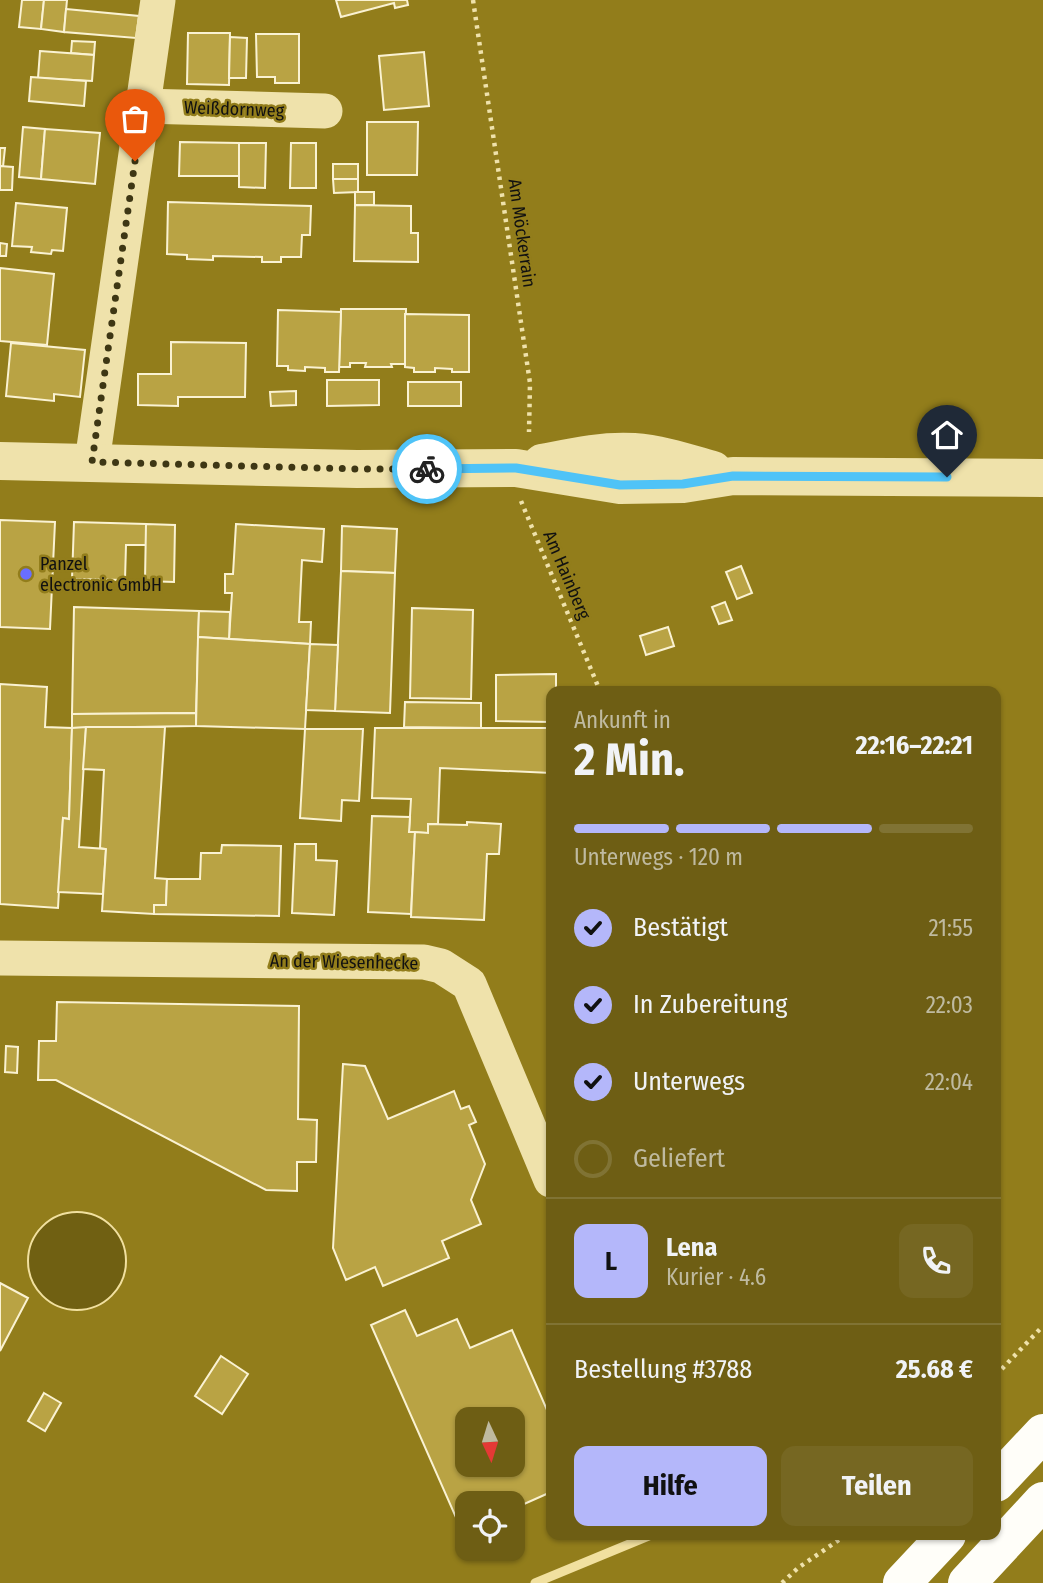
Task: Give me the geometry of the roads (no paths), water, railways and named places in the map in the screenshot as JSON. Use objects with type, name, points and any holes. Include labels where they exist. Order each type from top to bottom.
[{"type":"highway","points":[[1001,1478],[1043,1433]]},
{"type":"highway","points":[[967,1583],[1043,1501]]},
{"type":"highway","points":[[902,1583],[942,1540]]},
{"type":"street","points":[[92,462],[158,0]]},
{"type":"street","name":"Weißdornweg","points":[[142,106],[325,111]]},
{"type":"street","points":[[0,461],[357,469],[516,468],[620,485],[683,484],[733,476],[1043,478]]},
{"type":"street","name":"An der Wiesenhecke","points":[[0,958],[424,962],[441,966],[468,984],[546,1169]]},
{"type":"waterway","points":[[535,1583],[639,1540]]},
{"type":"place","name":"Panzel electronic GmbH","points":[[26,574]]}]
